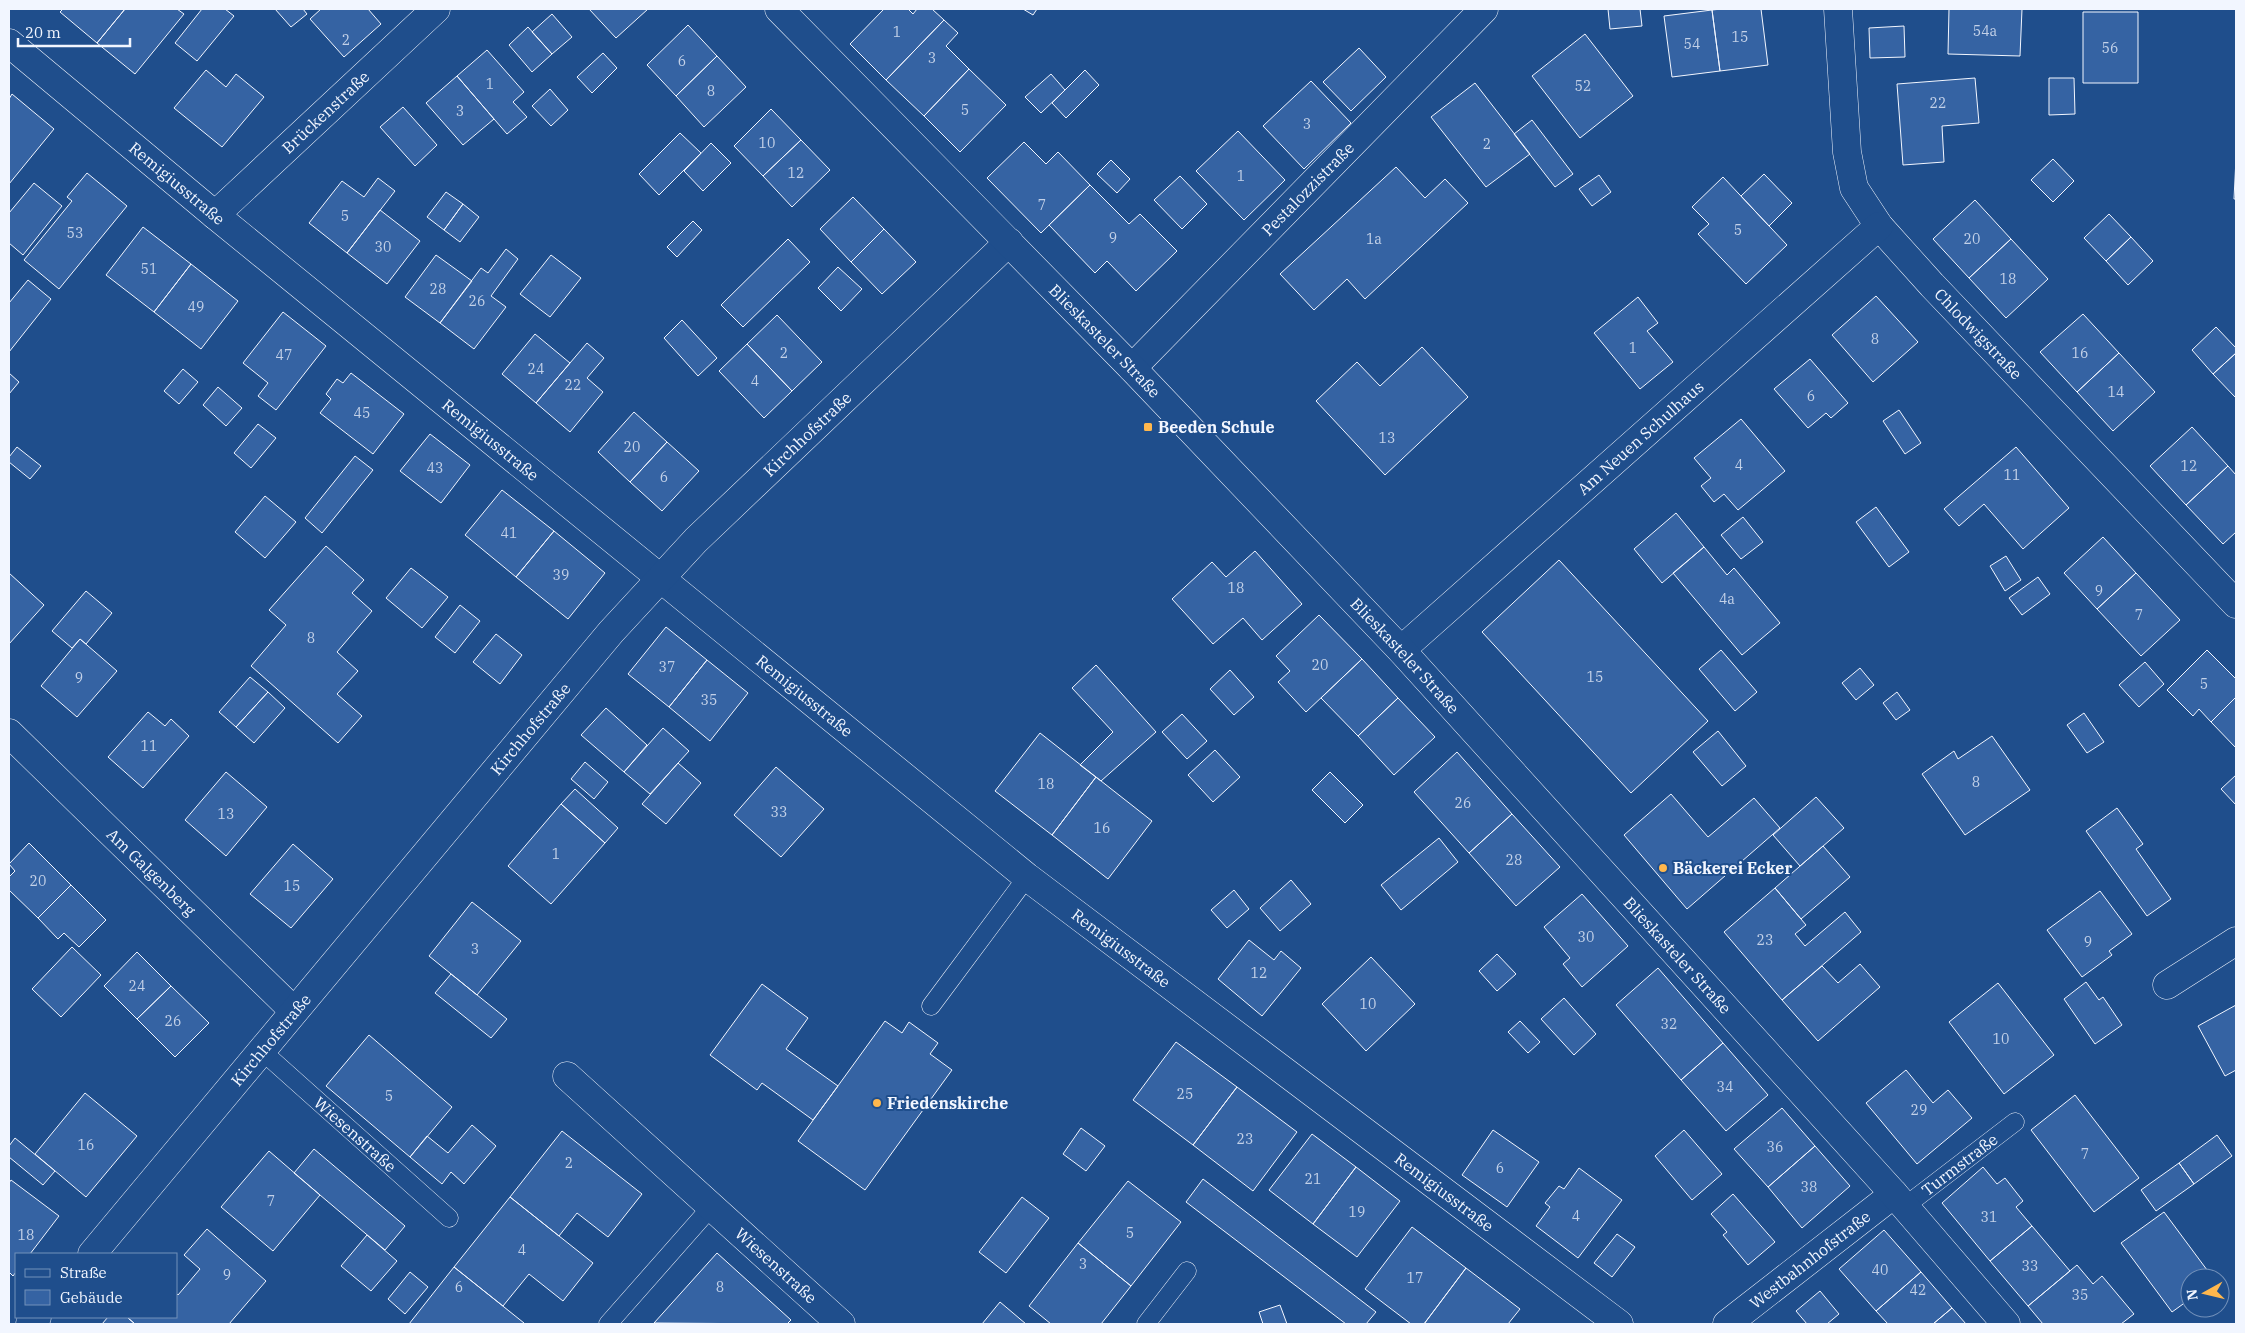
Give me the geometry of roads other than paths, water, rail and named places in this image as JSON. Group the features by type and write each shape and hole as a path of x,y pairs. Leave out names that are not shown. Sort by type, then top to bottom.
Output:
{"street":[{"name":"Brückenstraße","path":"215,215 436,9"},
{"name":"Blieskasteler Straße","path":"779,9 1132,368 1401,650 1899,1201 2006,1324"},
{"name":"Pestalozzistraße","path":"1132,368 1484,9"},
{"name":"Chlodwigstraße","path":"1838,9 1847,152 1854,188 1879,226 1932,285 2236,604"},
{"name":"Remigiusstraße","path":"9,43 215,215 1027,877 1619,1324"},
{"name":"Am Neuen Schulhaus","path":"1401,650 1879,226"},
{"name":"Kirchhofstraße","path":"93,1253 611,632 660,577 696,540 1009,242"},
{"name":"Am Galgenberg","path":"9,733 294,1010"},
{"path":"2167,986 2236,941"},
{"name":"Wiesenstraße","path":"567,1076 841,1324"},
{"name":"Westbahnhofstraße","path":"1727,1324 1899,1201"}],"lane":[{"path":"931,1006 1027,877"},
{"name":"Wiesenstraße","path":"262,1051 449,1218"},
{"name":"Turmstraße","path":"1899,1201 2015,1122"},
{"path":"608,1324 712,1206"},
{"path":"1146,1324 1187,1272"}],"place":[{"name":"Beeden Schule","path":"1148,427"},
{"name":"Bäckerei Ecker","path":"1663,868"},
{"name":"Friedenskirche","path":"877,1103"}]}
